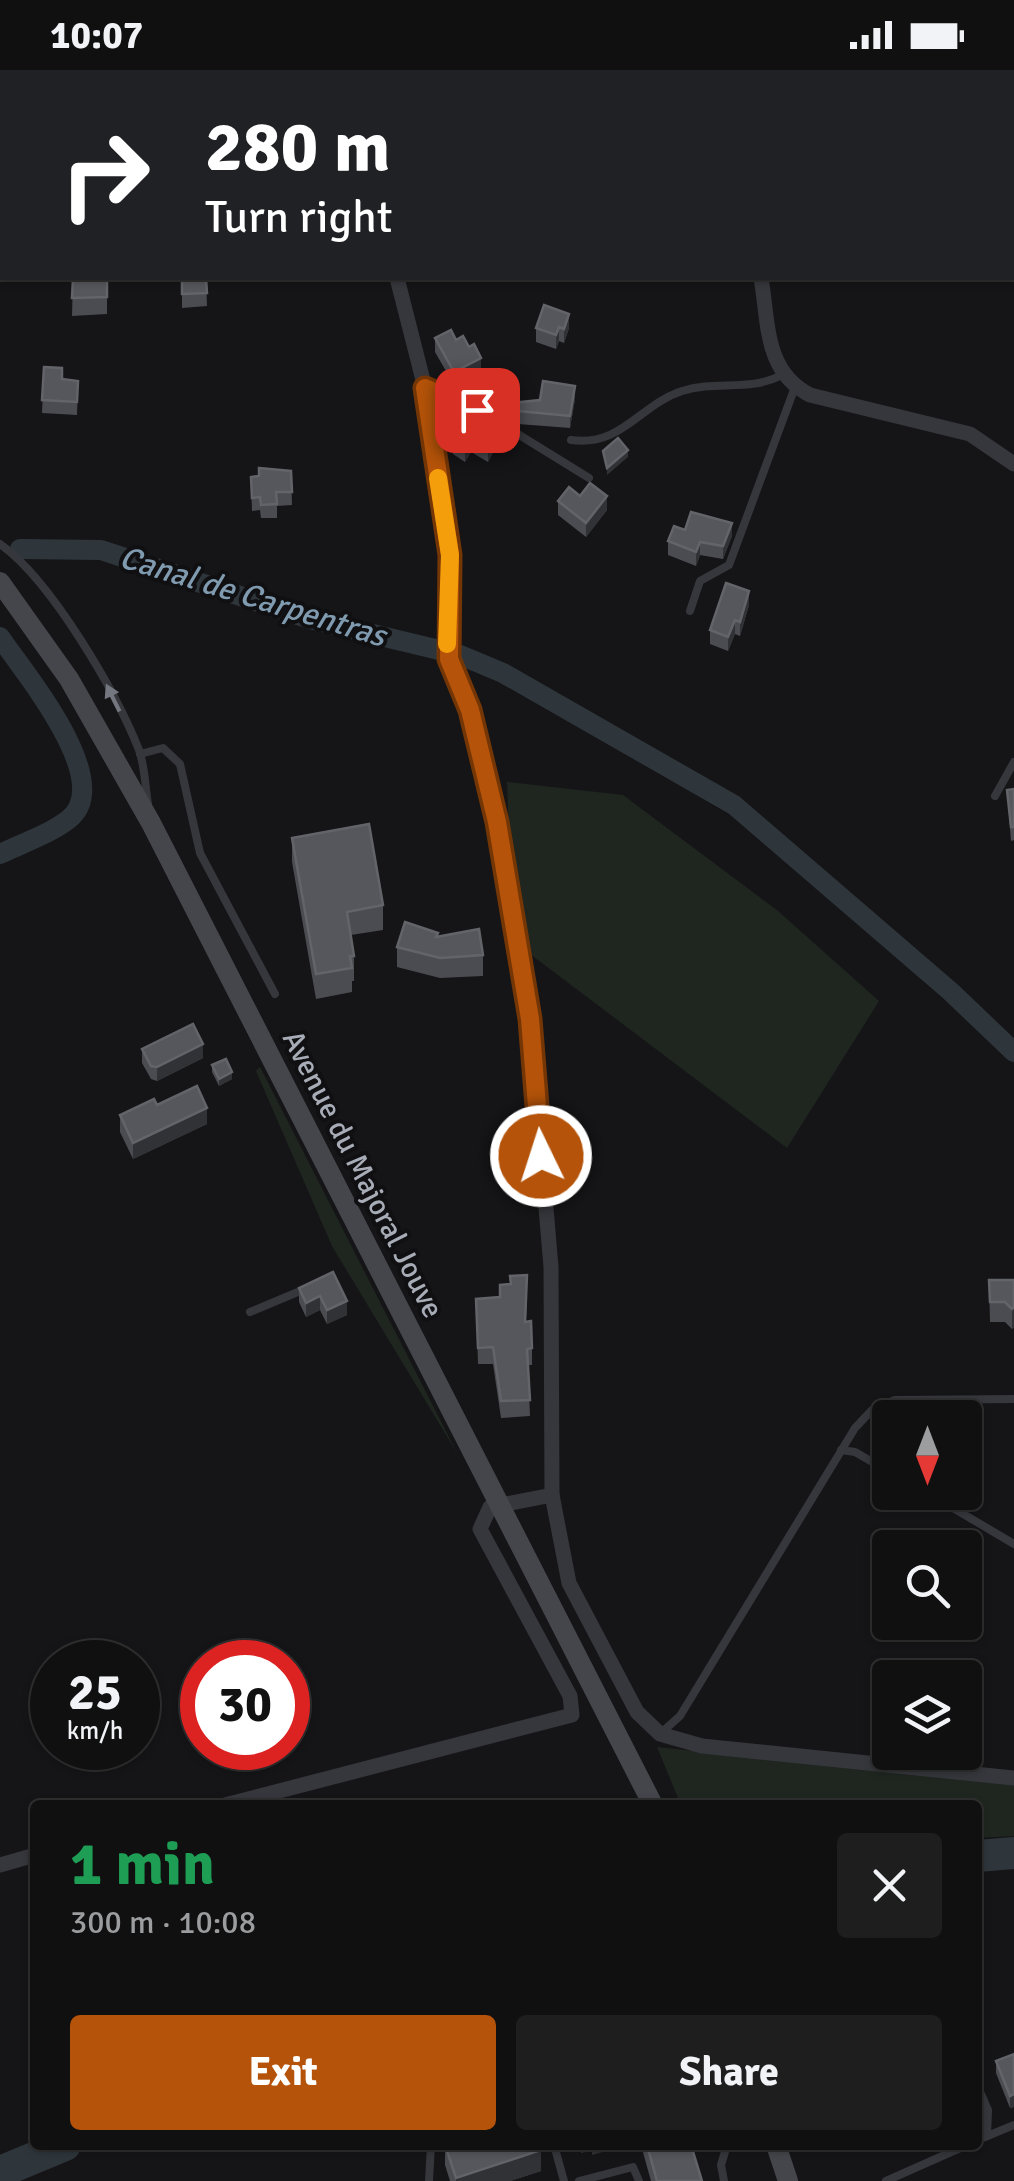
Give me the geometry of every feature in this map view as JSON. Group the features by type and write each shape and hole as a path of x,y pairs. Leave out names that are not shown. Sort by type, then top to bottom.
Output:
{"main road":[{"name":"Avenue du Majoral Jouve","path":"0,582 80,696 151,823 650,1800"},
{"path":"778,2150 788,2181"}],"street":[{"path":"398,280 425,388 450,555 449,659 470,710 492,792 530,1019 552,1268 552,1495 569,1583 628,1700 660,1734 702,1746 1014,1778"},
{"path":"761,280 772,355 782,375 795,387 810,395 970,434 1014,464"},
{"path":"245,1800 572,1715 570,1696 483,1540 482,1516 499,1503 552,1495"},
{"path":"0,1865 30,1856"}],"lane":[{"path":"571,440 600,441 633,426 657,402 685,390 762,386 782,375"},
{"path":"690,612 700,580 729,564 795,387"},
{"path":"425,388 534,440 589,478"},
{"path":"0,544 27,570 99,668 140,754 151,823"},
{"path":"140,754 163,748 180,764 200,853 276,994"},
{"path":"996,796 1014,762"},
{"path":"250,1312 319,1283"},
{"path":"660,1734 680,1716 841,1450 872,1410 895,1400 1014,1398"},
{"path":"841,1450 855,1452 872,1462"},
{"path":"956,1510 1014,1544"},
{"path":"982,2096 988,2110 987,2136"},
{"path":"982,2138 1014,2125"},
{"path":"429,2181 431,2150"},
{"path":"555,2150 564,2181"},
{"path":"724,2181 726,2150"},
{"path":"886,2181 956,2150"},
{"path":"580,2181 633,2166 639,2181"}],"shaded area":[{"path":"507,782 623,795 778,911 879,1001 787,1148 530,954 509,832"},
{"path":"260,1067 457,1453 332,1246 256,1071"},
{"path":"657,1747 1014,1785 1014,1836 982,1838 982,1800 679,1800"}],"building":[{"path":"73,280 107,280 107,297 72,298"},
{"path":"182,280 206,280 207,293 182,294"},
{"path":"544,305 569,314 564,329 559,327 556,335 536,328"},
{"path":"451,330 456,340 463,336 469,347 474,344 481,358 454,372 435,338"},
{"path":"44,367 62,368 62,379 78,381 77,402 42,400"},
{"path":"543,381 575,386 570,416 518,411 502,404 540,400"},
{"path":"474,407 503,421 488,449 471,439 465,449 453,441"},
{"path":"618,438 628,450 607,468 603,451"},
{"path":"259,468 291,471 292,492 276,492 277,504 261,505 260,497 252,498 251,477 259,476"},
{"path":"590,483 607,496 586,523 558,501 569,487 580,496"},
{"path":"691,512 732,523 723,546 700,542 696,552 668,541 674,526 685,530"},
{"path":"726,583 749,591 740,622 735,620 728,637 710,630"},
{"path":"1014,789 1014,827 1011,827 1007,790"},
{"path":"369,824 383,905 347,912 354,956 350,956 352,968 316,974 292,838"},
{"path":"405,922 438,933 436,937 479,929 483,955 440,958 397,947"},
{"path":"193,1024 203,1044 157,1067 151,1066 142,1049"},
{"path":"226,1059 232,1072 219,1079 212,1065"},
{"path":"197,1086 207,1108 133,1143 120,1115 154,1099 157,1105"},
{"path":"333,1272 347,1301 327,1310 320,1296 306,1303 299,1288"},
{"path":"527,1275 525,1322 531,1321 532,1348 527,1349 530,1400 501,1401 493,1347 478,1348 476,1299 500,1297 500,1285 511,1284 510,1276"},
{"path":"989,1280 1014,1280 1012,1309 1005,1302 990,1302"},
{"path":"1014,2054 1014,2094 1010,2096 996,2061"},
{"path":"447,2150 541,2150 456,2178"},
{"path":"648,2150 693,2150 702,2181 657,2181"}],"waterway":[{"name":"Canal de Carpentras","path":"20,549 101,550 310,619 460,655 503,673 734,805 950,991 1014,1052"},
{"name":"Canal de Carpentras","path":"0,637 61,727 81,780 81,802 69,819 0,854"},
{"path":"982,1856 1014,1853"},
{"path":"0,2172 53,2150"}],"slow traffic":[{"path":"438,478 450,555 452,597 446,619 447,644"}],"route":[{"path":"477,410 425,388 450,555 452,597 446,619 450,666 470,710 492,792 530,1019 541,1156"}]}
